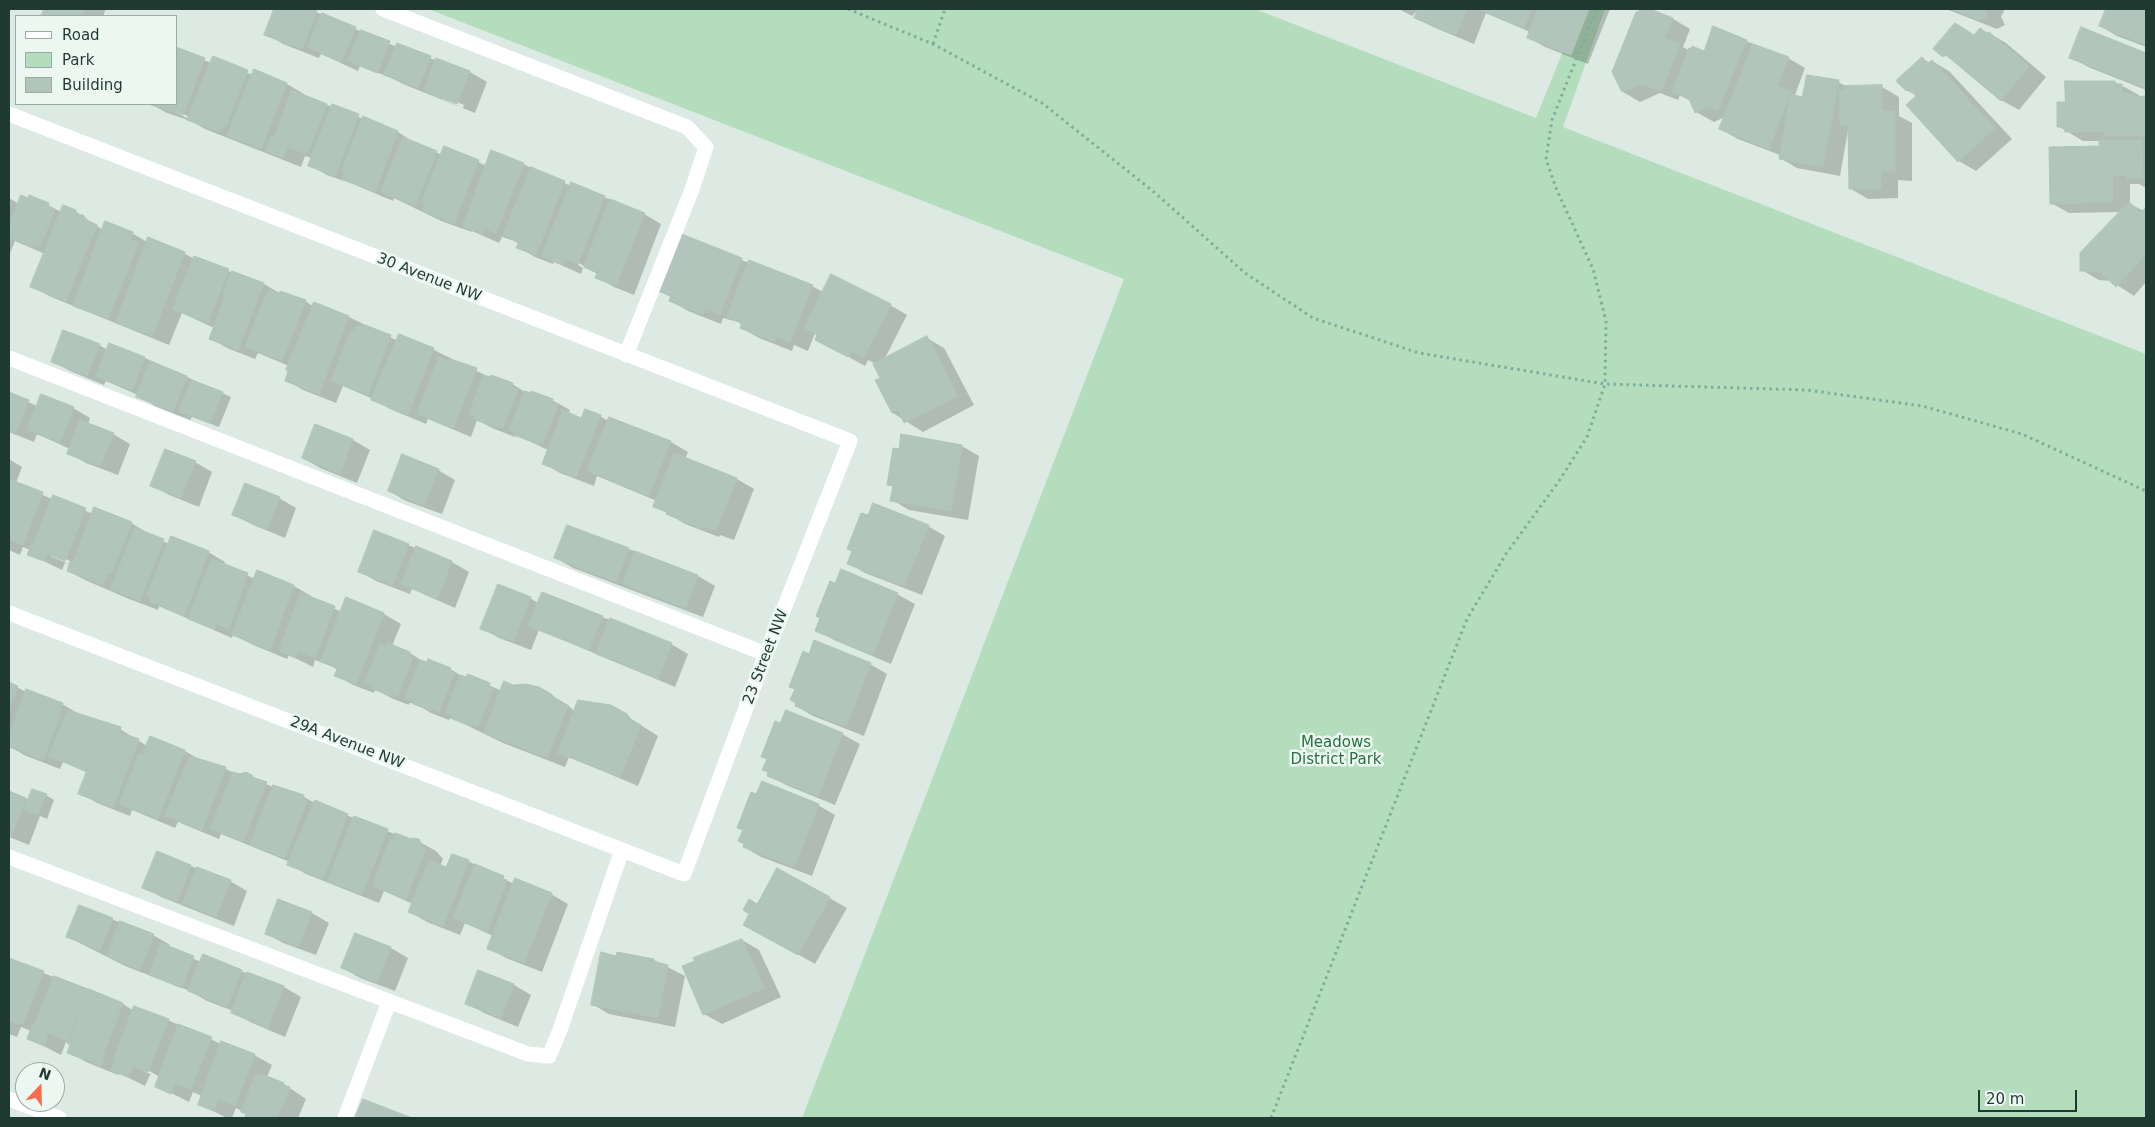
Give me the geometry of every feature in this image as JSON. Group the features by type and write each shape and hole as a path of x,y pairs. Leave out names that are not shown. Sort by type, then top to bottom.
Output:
{"street":[{"path":"383,9 687,127 706,148 691,192 626,355"},
{"name":"30 Avenue NW","path":"9,114 850,441"},
{"path":"9,358 766,654"},
{"name":"23 Street NW","path":"684,874 766,654 850,441"},
{"name":"29A Avenue NW","path":"9,613 684,874"},
{"path":"9,857 528,1054 549,1056 560,1030 622,850"},
{"path":"345,1118 389,1002"},
{"path":"9,1099 59,1118"}],"path":[{"path":"848,9 933,44 1042,104 1154,192 1245,273 1313,318 1419,352 1605,384 1807,390 1922,406 2022,434 2146,490"},
{"path":"933,44 945,9"},
{"path":"1271,1118 1467,619 1506,554 1559,481 1587,437 1605,384 1606,321 1593,269 1556,188 1546,159 1552,120 1596,9"}],"green space":[{"name":"Meadows District Park","path":"428,9 1255,9 1536,118 1580,9 1605,9 1563,127 2146,354 2146,1118 802,1118 1124,279"}],"building":[{"path":"44,9 85,9 82,15 41,15"},
{"path":"274,9 313,9 317,11 302,49 264,35"},
{"path":"1418,9 1467,9 1456,35 1414,18"},
{"path":"1477,9 1531,9 1524,28"},
{"path":"1538,9 1589,9 1571,55 1527,38"},
{"path":"1640,9 1650,9 1673,18 1665,38 1680,44 1661,91 1642,84 1622,92 1612,72 1636,12"},
{"path":"1951,9 1985,9 1988,16 1979,20"},
{"path":"2106,9 2146,9 2146,45 2099,26"},
{"path":"322,13 356,27 341,62 308,47"},
{"path":"1955,23 1974,35 1980,28 1987,33 1989,32 2029,66 2001,101 1946,55 1943,57 1933,49"},
{"path":"1713,26 1747,40 1718,110 1709,107 1695,113 1689,99 1672,92 1689,48 1691,49 1692,46 1704,51"},
{"path":"2081,27 2146,53 2146,88 2069,58"},
{"path":"361,30 390,41 377,73 348,61"},
{"path":"397,43 431,56 418,88 384,75"},
{"path":"1753,44 1789,57 1777,86 1791,91 1769,149 1719,129"},
{"path":"178,48 205,58 183,115 151,105 178,105"},
{"path":"213,56 248,70 226,126 223,125 220,132 187,120"},
{"path":"1922,57 1928,63 1932,60 1995,128 1958,162 1906,105 1916,96 1908,88 1906,91 1896,81"},
{"path":"436,58 470,71 457,104 424,91"},
{"path":"254,69 287,83 261,149 227,136"},
{"path":"1807,75 1839,80 1823,167 1779,159 1790,94 1802,97"},
{"path":"2065,81 2115,81 2115,84 2122,84 2122,93 2134,94 2134,97 2146,96 2146,136 2105,136 2105,132 2065,132 2064,127 2057,127 2057,102 2065,102"},
{"path":"1882,85 1882,111 1895,111 1895,171 1881,171 1881,189 1849,189 1848,125 1840,125 1839,90 1845,90 1845,86"},
{"path":"292,90 327,104 307,154 288,147 283,158 265,151 271,136 274,137"},
{"path":"332,104 359,114 335,176 308,166"},
{"path":"363,116 398,131 375,192 342,179 344,172 342,171"},
{"path":"403,137 437,151 415,206 381,192"},
{"path":"2099,140 2142,140 2143,178 2127,179 2127,175 2113,175 2113,202 2050,204 2049,147 2099,146"},
{"path":"444,146 479,160 454,224 422,211 425,203 422,202"},
{"path":"491,150 524,163 496,233 484,228 482,234 463,227"},
{"path":"531,167 565,181 536,255 516,248 519,242 503,236"},
{"path":"571,182 605,196 578,264 566,259 563,265 542,256"},
{"path":"21,195 28,198 29,195 49,203 48,206 55,209 40,247 34,245 33,247 9,238 9,225"},
{"path":"610,199 645,213 616,286 595,278 597,273 584,267"},
{"path":"2129,202 2141,212 2146,207 2146,254 2116,287 2100,272 2080,271 2080,253"},
{"path":"63,205 76,210 74,215 83,215 88,221 97,225 66,301 30,287"},
{"path":"105,221 133,232 130,240 139,243 108,319 73,306"},
{"path":"679,233 742,258 720,315 706,309 703,315 669,301 671,296 656,290"},
{"path":"148,237 185,252 152,336 116,323"},
{"path":"194,256 229,269 208,323 173,309"},
{"path":"749,260 813,285 790,342 776,337 774,342 740,328 742,323 727,317"},
{"path":"232,271 264,283 238,350 209,339 226,294 223,293"},
{"path":"831,274 891,304 864,357 851,351 848,357 815,340 817,335 804,328"},
{"path":"270,291 279,294 280,291 306,300 282,361 245,347 266,294 268,295"},
{"path":"314,302 349,316 319,394 285,381 288,371 286,370"},
{"path":"357,325 364,327 365,325 391,335 368,395 331,380 351,331 354,332"},
{"path":"63,330 100,344 87,376 51,362"},
{"path":"399,334 434,348 408,415 371,400"},
{"path":"927,336 958,396 904,423 898,410 892,413 875,380 880,378 873,364"},
{"path":"109,343 145,357 132,390 96,377"},
{"path":"439,357 450,362 451,359 477,368 453,428 417,414"},
{"path":"150,361 187,376 173,411 136,397"},
{"path":"484,375 490,377 491,375 513,383 511,387 518,389 503,427 499,426 498,428 473,419 475,416 469,414"},
{"path":"192,380 223,392 210,423 179,411"},
{"path":"525,391 531,393 531,391 553,399 552,402 558,405 543,443 539,442 538,444 514,435 515,432 509,430"},
{"path":"9,392 29,400 16,433 9,430"},
{"path":"41,394 74,407 60,443 27,430"},
{"path":"585,409 601,415 576,477 542,464 563,410 581,418"},
{"path":"609,417 671,441 649,496 587,471"},
{"path":"80,420 114,433 100,466 67,454"},
{"path":"315,424 353,439 340,474 302,458"},
{"path":"901,434 962,445 951,511 890,501 893,486 887,485 893,448 899,449"},
{"path":"165,449 196,461 181,498 150,486"},
{"path":"674,453 737,478 716,531 703,526 702,529 653,507"},
{"path":"402,454 439,469 424,506 388,491"},
{"path":"9,479 43,492 23,545 9,539"},
{"path":"245,483 280,497 267,529 232,515"},
{"path":"53,495 86,508 65,561 47,554 44,561 27,555 31,545 33,545"},
{"path":"873,503 929,525 904,586 847,564 852,551 847,549 861,513 868,515"},
{"path":"94,507 132,522 111,574 108,572 103,585 67,571 70,561 73,562"},
{"path":"567,525 629,548 616,582 554,558"},
{"path":"135,528 164,539 140,601 111,589"},
{"path":"374,530 409,544 393,585 358,572"},
{"path":"171,536 209,551 184,616 150,602 151,597 147,596"},
{"path":"416,546 452,561 437,599 401,584"},
{"path":"635,551 698,575 686,608 623,584"},
{"path":"212,559 248,573 229,629 216,624 214,629 188,619"},
{"path":"841,569 898,593 873,655 815,631 820,618 816,616 830,581 835,583"},
{"path":"257,570 294,585 270,650 232,635"},
{"path":"498,584 531,597 513,641 480,629"},
{"path":"542,592 603,616 589,650 528,626"},
{"path":"301,593 335,606 315,658 298,651 295,658 280,651"},
{"path":"346,597 384,613 356,684 334,676 338,668 321,661"},
{"path":"610,618 672,643 658,679 596,654"},
{"path":"814,640 871,663 846,727 795,706 796,703 790,700 795,689 789,687 803,651 809,654"},
{"path":"388,643 410,652 409,655 413,657 398,696 392,694 391,696 372,689 373,686 364,683 380,644 386,647"},
{"path":"428,659 451,668 450,671 454,673 439,712 413,704 414,701 405,698 420,660 427,662"},
{"path":"468,674 490,683 489,686 494,688 478,727 452,719 453,717 445,713 460,675 466,677"},
{"path":"504,681 513,685 526,684 539,687 551,694 560,703 568,706 547,758 484,733"},
{"path":"9,682 18,686 9,710"},
{"path":"26,689 63,703 59,713 61,714 43,760 9,747 9,737"},
{"path":"578,700 611,705 627,714 633,722 641,725 620,777 558,753"},
{"path":"68,710 105,722 86,771 49,756"},
{"path":"786,710 843,733 818,796 767,776 768,772 762,770 767,759 761,757 775,721 780,723"},
{"path":"106,722 121,727 119,732 139,739 113,807 78,794"},
{"path":"150,736 185,750 158,819 119,804 139,754 142,755"},
{"path":"190,756 226,767 202,830 165,816"},
{"path":"233,772 240,774 246,772 252,775 254,780 255,778 267,782 243,842 210,829"},
{"path":"762,781 819,804 794,867 743,847 744,844 738,841 743,830 737,828 751,792 756,794"},
{"path":"273,785 304,795 303,799 307,801 285,858 250,845"},
{"path":"32,789 47,794 38,815 24,810"},
{"path":"9,791 26,798 11,836 9,835"},
{"path":"315,800 348,814 323,879 287,865"},
{"path":"354,816 388,829 362,894 328,881"},
{"path":"395,833 409,838 407,841 411,838 419,839 423,847 426,848 406,899 372,886 390,839 393,840"},
{"path":"157,851 191,865 177,902 142,888"},
{"path":"452,854 469,860 443,926 408,912 429,860 446,867"},
{"path":"475,864 504,876 503,879 507,880 487,932 453,918"},
{"path":"197,867 231,880 216,917 183,903"},
{"path":"777,868 830,897 798,955 743,925 749,914 743,910 749,899 757,904"},
{"path":"515,878 552,893 524,963 487,949"},
{"path":"278,899 312,912 298,947 265,934"},
{"path":"79,905 113,918 100,950 66,937"},
{"path":"120,921 154,934 140,970 107,956"},
{"path":"355,933 391,947 377,982 341,968"},
{"path":"742,939 764,988 703,1015 682,966 695,961 693,958"},
{"path":"161,943 194,956 182,988 149,975"},
{"path":"601,952 616,956 617,952 654,959 653,961 668,965 658,1018 591,1005"},
{"path":"203,954 242,970 227,1007 188,991"},
{"path":"9,958 44,971 23,1024 9,1021"},
{"path":"478,970 514,984 501,1018 465,1004"},
{"path":"247,972 284,986 268,1028 231,1013"},
{"path":"54,976 88,989 67,1041 48,1033 44,1046 27,1039"},
{"path":"89,989 123,1003 101,1066 67,1053 70,1045 68,1044"},
{"path":"134,1006 169,1019 148,1072 133,1066 128,1077 111,1071 116,1059 114,1058"},
{"path":"178,1024 212,1037 191,1089 175,1083 171,1094 155,1087"},
{"path":"221,1041 255,1054 235,1105 218,1099 214,1111 198,1105"},
{"path":"256,1074 261,1076 262,1074 290,1087 277,1118 245,1118 246,1114 241,1112"},
{"path":"363,1099 412,1118 355,1118"}]}
